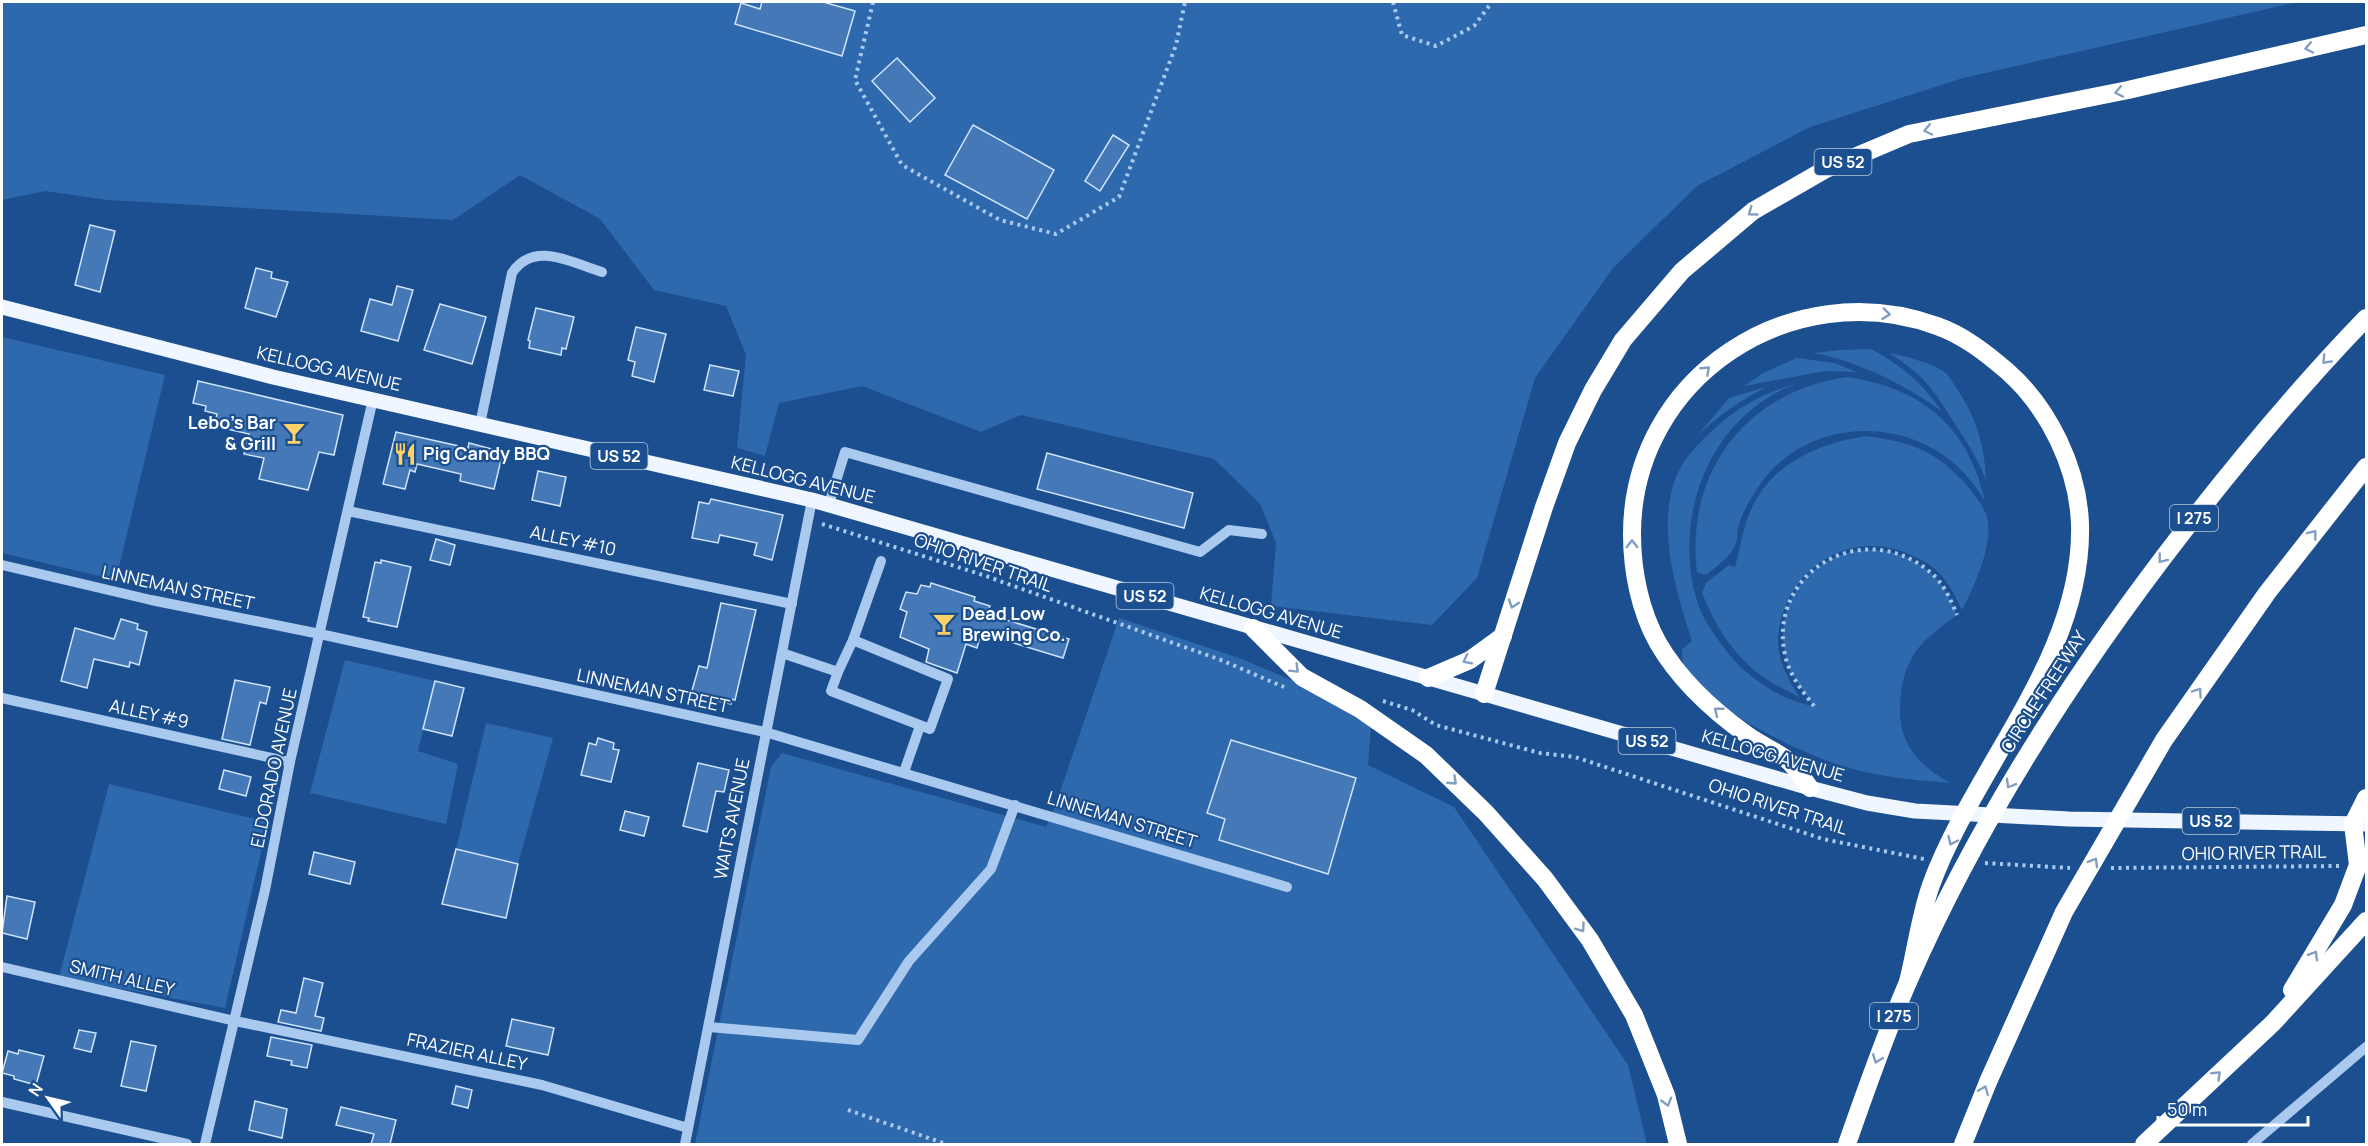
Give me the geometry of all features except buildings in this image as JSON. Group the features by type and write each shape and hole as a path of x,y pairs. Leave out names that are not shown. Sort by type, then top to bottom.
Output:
{"highway":[{"name":"US 52","path":"1484,694 1567,443 1593,390 1623,340 1682,271 1753,211 1826,169 1909,134 2128,90 2367,35"},
{"path":"1810,788 1788,761 1744,733 1696,694 1681,677 1657,641 1642,605 1632,556 1633,505 1637,486 1648,452 1663,421 1691,384 1712,364 1755,336 1780,324 1806,317 1856,312 1914,318 1940,326 1961,337 1988,355 2031,395 2046,416 2058,439 2076,491 2080,521 2080,549 2075,586 2060,633 2009,734 1960,823 1930,887 1908,982"},
{"name":"CIRCLE FREEWAY","path":"1847,1144 1874,1065 1908,982 1951,891 1980,836 2041,734 2101,643 2237,462 2322,364 2367,318"},
{"path":"1963,1144 1988,1082 2064,912 2164,740 2267,594 2367,467"},
{"path":"1253,628 1302,677 1360,709 1426,755 1486,813 1545,879 1590,940 1634,1015 1666,1095 1678,1144"},
{"path":"1428,678 1470,660 1503,636"},
{"path":"2273,1023 2343,905 2358,865 2360,824 2367,798"},
{"path":"2144,1144 2273,1023 2367,921"}],"main road":[{"name":"KELLOGG AVENUE","path":"2,307 273,377 829,504 1810,788 1867,802 1915,811 2069,819 2360,824"}],"street":[{"path":"480,424 512,273 518,263 530,256 547,255 602,272"},
{"name":"ELDORADO AVENUE","path":"205,1144 266,890 290,762 373,399"},
{"path":"829,504 845,452 1200,552 1229,530 1262,534"},
{"name":"WAITS AVENUE","path":"685,1144 812,500"},
{"name":"ALLEY #10","path":"348,511 792,604"},
{"path":"853,640 948,680 930,729 831,691 853,640 881,561"},
{"name":"LINNEMAN STREET","path":"2,564 151,600 320,634 765,732 1287,887"},
{"path":"782,653 838,672"},
{"name":"ALLEY #9","path":"2,698 290,762"},
{"path":"904,772 920,726"},
{"path":"709,1027 858,1040 909,961 991,869 1015,805"},
{"name":"SMITH ALLEY","path":"2,967 236,1021"},
{"name":"FRAZIER ALLEY","path":"236,1021 542,1085 688,1128"},
{"path":"2252,1144 2367,1047"},
{"path":"2,1102 187,1144"}],"path":[{"path":"873,2 855,80 902,165 1000,219 1056,234 1119,197 1176,45 1185,2"},
{"path":"1393,2 1402,35 1436,46 1474,26 1492,2"},
{"name":"OHIO RIVER TRAIL","path":"837,529 983,575 1210,656 1295,692"},
{"path":"1814,706 1798,686 1786,660 1783,632 1789,603 1804,579 1826,560 1862,549 1881,549 1909,557 1932,574 1949,597 1958,615"},
{"name":"OHIO RIVER TRAIL","path":"1377,698 1413,710 1436,725 1540,753 1575,757 1823,839 1932,859"},
{"path":"1978,862 2081,868"},
{"name":"OHIO RIVER TRAIL","path":"2103,868 2344,866"},
{"path":"849,1110 946,1144"}],"shaded area":[{"path":"2,2 2298,2 1963,78 1810,127 1697,186 1613,268 1535,378 1477,578 1432,625 1271,606 1276,543 1260,504 1214,459 1021,415 981,432 862,386 779,403 765,456 737,448 746,355 726,306 654,290 600,219 520,175 453,220 108,200 45,191 2,200"},
{"path":"2,337 165,375 116,580 2,553"},
{"path":"1871,349 1910,376 1942,411 1881,375 1848,362 1814,353"},
{"path":"1889,353 1926,363 1949,376 1964,399 1974,421 1984,456 1986,480 1969,446 1935,394 1921,377"},
{"path":"1797,358 1835,363 1857,372 1825,371 1744,386 1763,373"},
{"path":"1847,377 1874,382 1898,390 1919,401 1938,415 1954,432 1967,452 1985,501 1955,464 1919,442 1895,434 1870,431 1821,438 1798,449 1778,464 1761,483 1748,504 1738,528 1736,544 1730,554 1706,575 1697,572 1696,535 1701,501 1713,470 1730,442 1752,418 1780,399 1811,385"},
{"path":"1798,383 1772,395 1745,415 1726,436 1711,460 1699,487 1692,515 1689,543 1691,572 1699,607 1724,648 1752,677 1775,692 1813,706 1788,666 1783,628 1790,601 1805,579 1825,562 1849,552 1876,550 1904,556 1930,572 1943,586 1957,615 1925,641 1910,660 1902,689 1901,724 1909,747 1917,757 1950,783 1872,773 1846,767 1807,753 1735,715 1698,686 1686,672 1682,661 1682,649 1692,641 1674,575 1668,528 1669,505 1674,483 1686,459 1720,423 1751,402 1774,391"},
{"path":"1769,386 1730,408 1696,437 1729,398"},
{"path":"1866,436 1896,441 1920,449 1942,462 1964,482 1980,503 1987,517 1988,540 1982,565 1962,610 1941,575 1927,563 1895,549 1864,546 1835,554 1822,562 1809,572 1793,591 1779,628 1780,659 1800,698 1759,674 1738,654 1721,632 1702,593 1706,583 1729,565 1735,567 1746,523 1756,499 1767,484 1795,460 1812,451"},
{"path":"1119,618 1239,658 1296,682 1371,726 1368,765 1454,807 1628,1065 1647,1144 695,1144 771,767 782,753 1046,827 1056,804"},
{"path":"345,660 435,681 418,751 458,764 446,824 310,793"},
{"path":"486,723 553,738 518,864 456,849"},
{"path":"109,784 268,822 225,1008 59,977"}],"place":[{"name":"Lebo's Bar & Grill","path":"294,433"},
{"name":"Pig Candy BBQ","path":"405,454"},
{"name":"Dead Low Brewing Co.","path":"944,624"}]}
